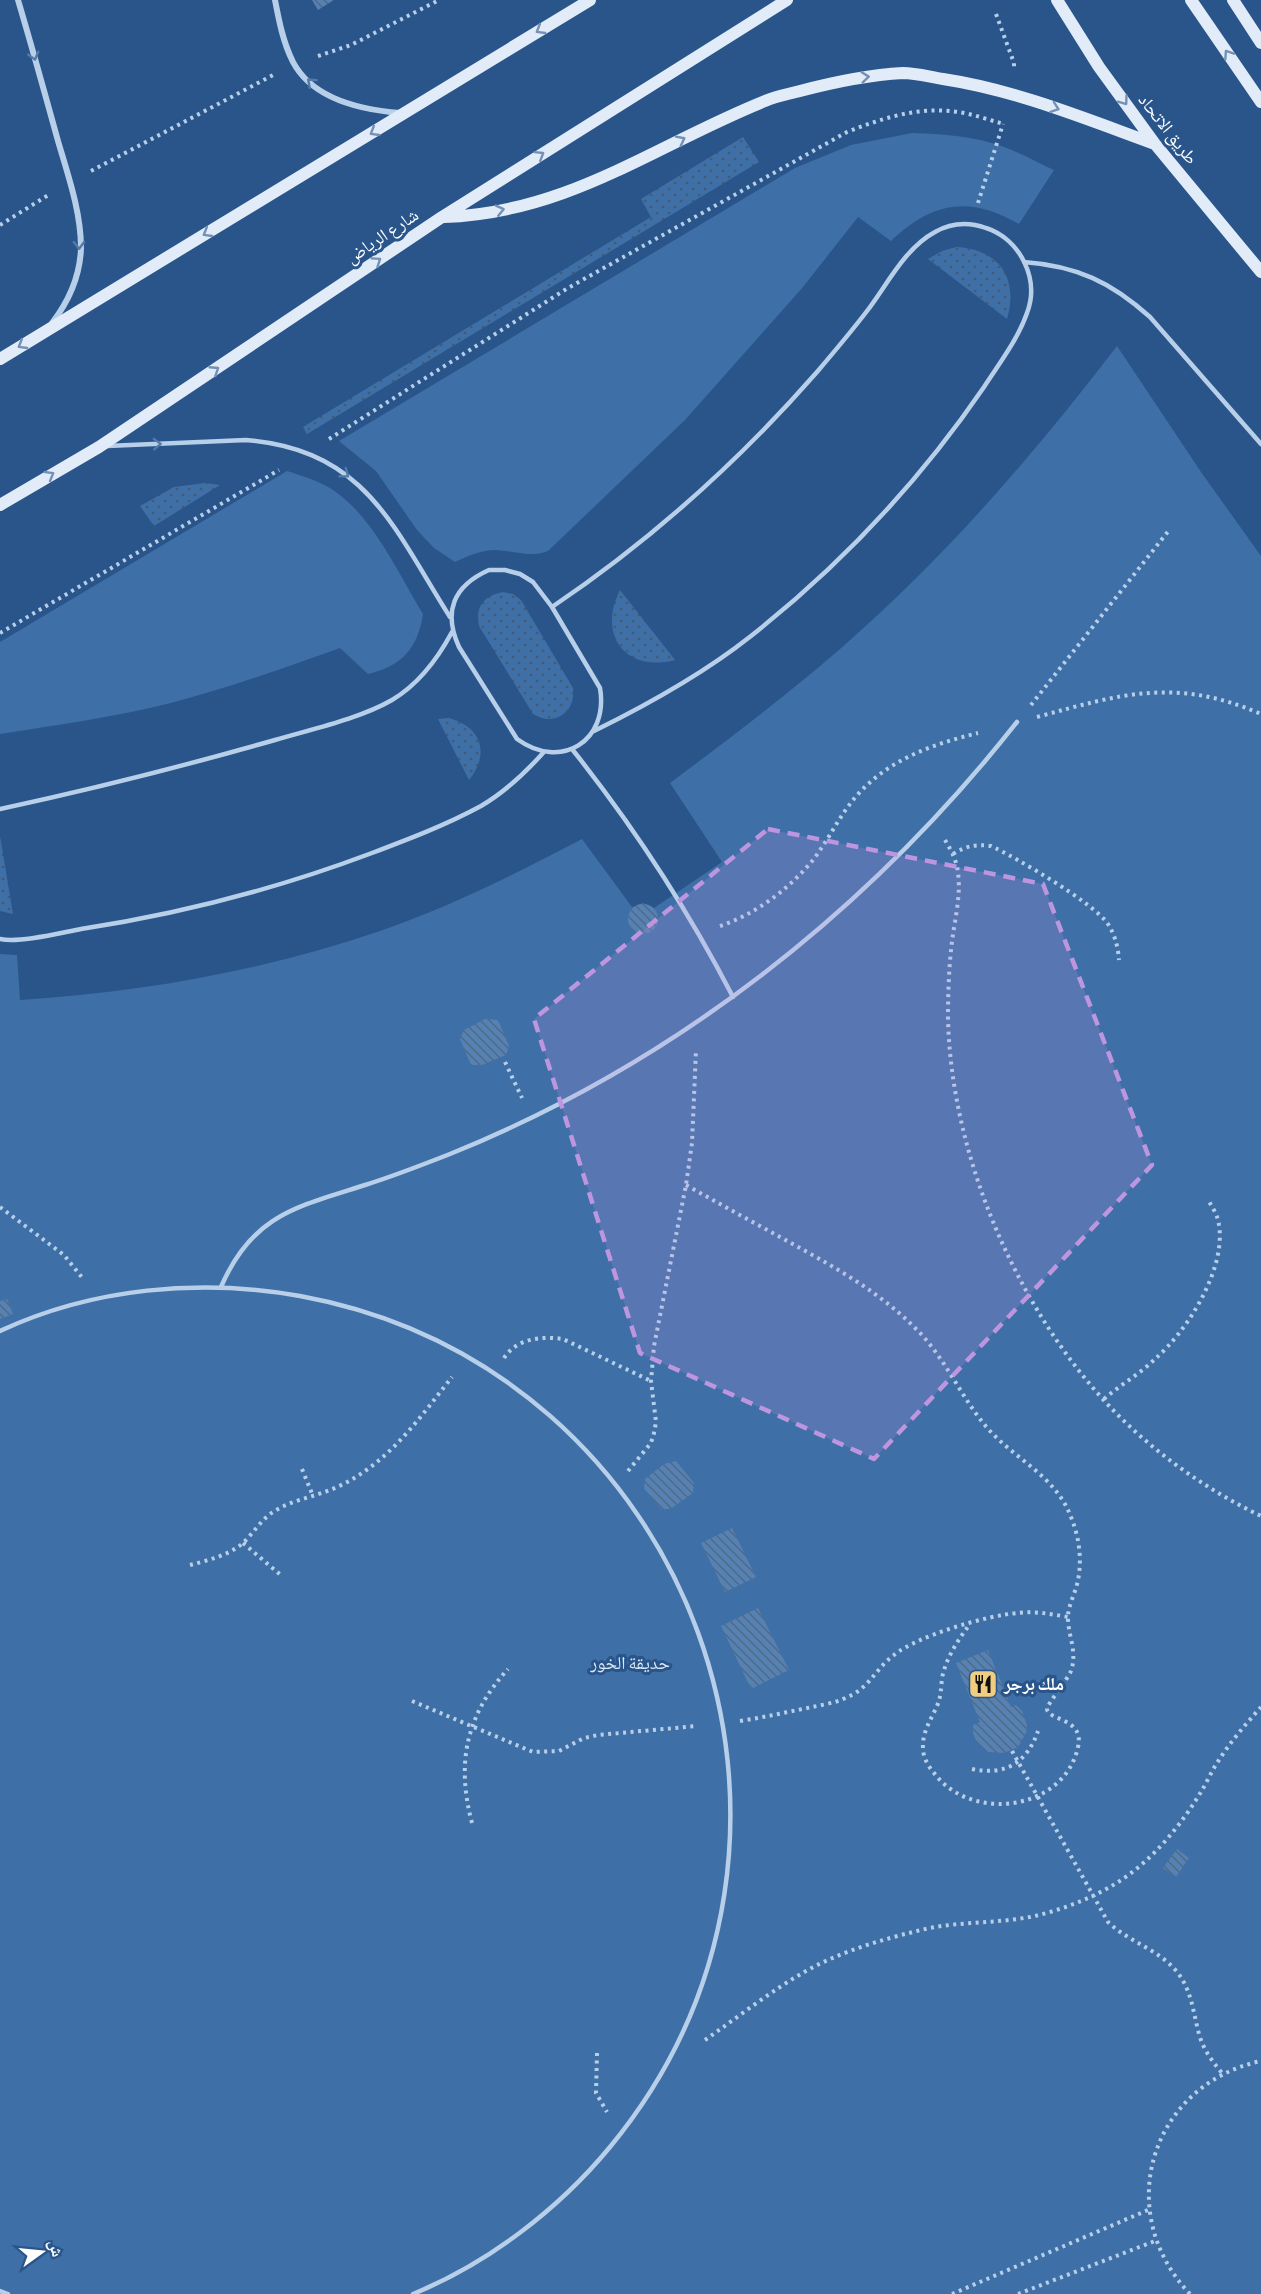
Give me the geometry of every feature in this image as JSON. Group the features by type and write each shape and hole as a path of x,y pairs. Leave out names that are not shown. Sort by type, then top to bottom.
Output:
{"main road":[{"path":"0,358 590,0"},
{"name":"شارع الرياض","path":"0,505 99,447 442,217 787,0"},
{"name":"طريق الاتحاد","path":"1057,0 1099,67 1155,144 1261,272"},
{"path":"1191,0 1261,102"},
{"path":"1233,0 1261,43"},
{"path":"442,217 476,216 530,204 582,187 767,100 843,80 905,73 962,82 1010,93 1155,144"}],"street":[{"path":"18,0 70,182 81,248 76,278 65,306 47,330"},
{"path":"275,0 283,38 294,64 309,82 329,97 374,111 404,113"}],"lane":[{"path":"552,607 595,578 654,531 711,481 766,427 818,371 867,312 912,251 924,239 946,227 971,224 988,228 1003,236 1015,247 1030,278 1031,294 1028,311 1021,327 957,427 880,518 839,561 748,638 699,673 649,704 594,731"},
{"path":"1024,262 1071,268 1092,276 1132,301 1150,317 1261,444"},
{"path":"99,447 246,440 269,442 308,453 333,465 351,478 383,510 450,617"},
{"path":"489,570 505,570 520,574 534,582 552,607 600,688 602,702 600,717 594,731 584,742 572,749 557,753 543,753 517,740 508,728 459,647 452,632 450,617 454,601 462,587 474,577 489,570"},
{"path":"0,809 182,766 372,710 411,687 434,662 452,632"},
{"path":"221,1287 230,1267 256,1233 292,1210 423,1164 531,1118 643,1057 733,997 843,910 931,824 1017,722"},
{"path":"572,749 608,795 659,868 699,933 733,997"},
{"path":"0,939 103,926 183,909 262,889 340,865 416,837 482,805 525,773 543,753"},
{"path":"0,1331 52,1311 94,1299 168,1289 221,1287 271,1291 320,1299 368,1312 415,1330 494,1374 538,1405 570,1434 616,1486 652,1537 675,1577 693,1618 709,1661 724,1724 731,1804 729,1859 721,1914 708,1967 689,2019 665,2068 627,2127 572,2188 516,2235 469,2267 413,2294"},
{"path":"0,2291 8,2294"}],"path":[{"path":"0,225 70,182 294,64 351,45 439,0"},
{"path":"996,14 1014,63 1010,93"},
{"path":"0,633 308,453 568,288 847,132 886,117 923,111 958,112 1004,124 971,224"},
{"path":"1017,722 1170,529"},
{"path":"931,824 945,838 958,872 959,890 949,963 948,1019 953,1075 963,1130 987,1203 1023,1283 1049,1329 1114,1411 1152,1446 1194,1478 1237,1505 1261,1516"},
{"path":"953,854 965,847 977,844 991,846 1083,902 1102,916 1109,926 1118,948 1119,960"},
{"path":"616,1486 645,1451 656,1422 651,1381 654,1346 686,1185 695,1101 696,1023"},
{"path":"505,1062 531,1118"},
{"path":"686,1185 819,1257 855,1280 919,1332 940,1357 981,1422 1005,1445 1043,1475 1059,1494 1071,1516 1078,1540 1081,1565 1068,1617 1074,1651 1072,1668 1065,1683 1047,1706 1047,1712 1071,1724 1079,1739 1078,1748 1063,1776 1037,1796 1008,1805 976,1801 948,1786 937,1778 927,1765 923,1749 924,1734 938,1704 949,1658 958,1640 970,1624"},
{"path":"1104,1399 1154,1360 1174,1341 1191,1318 1214,1267 1219,1239 1217,1218 1208,1200"},
{"path":"0,1207 64,1254 80,1273 94,1299"},
{"path":"494,1374 506,1354 519,1344 548,1337 563,1339 651,1381"},
{"path":"190,1566 230,1552 243,1543 271,1513 298,1499 313,1496 356,1478 394,1449 467,1358"},
{"path":"302,1469 313,1496"},
{"path":"243,1543 283,1577"},
{"path":"412,1701 533,1752 546,1753 559,1751 584,1738 598,1735 724,1724 775,1716 843,1700 873,1679 883,1664 908,1646 924,1638 995,1616 1019,1612 1068,1617"},
{"path":"472,1823 464,1783 464,1763 472,1725 493,1686 508,1669"},
{"path":"665,2068 772,1992 808,1970 844,1954 882,1940 920,1930 960,1923 1030,1917 1093,1896 1116,1884 1165,1843 1185,1818 1218,1761 1241,1728 1261,1707"},
{"path":"972,1769 996,1772 1018,1762 1028,1753 1038,1731"},
{"path":"1012,1751 1108,1922 1132,1941 1158,1953 1178,1973 1191,1995 1204,2049 1222,2073"},
{"path":"597,2053 596,2084 599,2101 610,2115 627,2127"},
{"path":"1190,2294 1165,2263 1155,2241 1148,2210 1148,2182 1154,2155 1164,2130 1192,2095 1222,2073 1244,2064 1261,2061"},
{"path":"952,2294 1148,2210"},
{"path":"1018,2294 1155,2241"}],"highlighted area":[{"path":"768,829 1043,884 1152,1165 874,1459 640,1353 534,1019"}],"green space":[{"path":"912,133 947,135 993,143 1054,170 1019,224 984,209 967,206 952,207 921,218 891,241 858,217 803,287 685,420 548,551 529,554 490,550 455,562 434,548 417,530 376,471 339,441 795,168 851,145"},
{"path":"743,137 759,162 307,434 303,427 651,217 641,199"},
{"path":"956,247 984,253 1002,268 1010,291 1007,319 928,259 942,251"},
{"name":"حديقة الخور","path":"1117,346 1201,472 1261,556 1261,2294 0,2294 0,954 17,955 20,1000 112,991 202,978 292,958 406,922 483,889 582,839 632,907 643,903 654,908 722,862 670,783 796,686 903,591 999,490"},
{"path":"287,471 320,483 345,499 359,513 383,545 423,614 417,637 406,654 390,666 368,674 340,648 171,703 107,717 0,734 0,642"},
{"path":"205,483 220,485 154,526 140,506 174,487"},
{"path":"620,590 675,660 658,663 642,661 620,647 614,635 612,622 614,606"},
{"path":"503,592 513,594 521,600 573,688 571,704 567,711 556,718 541,718 533,714 479,626 478,613 482,603 491,596"},
{"path":"449,718 469,728 479,743 481,751 479,761 469,780 438,719"},
{"path":"0,836 13,914 0,911"}],"building":[{"path":"312,0 334,0 318,10"},
{"path":"643,904 649,905 657,913 657,925 649,933 643,934 637,933 629,925 628,919 629,913 637,905"},
{"path":"485,1019 498,1020 509,1046 506,1055 482,1065 471,1065 460,1039 464,1030"},
{"path":"7,1299 13,1314 0,1319 0,1301"},
{"path":"676,1461 694,1483 693,1493 672,1508 662,1510 644,1489 645,1479 664,1464"},
{"path":"732,1528 756,1577 725,1592 701,1543"},
{"path":"758,1608 789,1670 751,1689 721,1626"},
{"name":"ملك برجر","path":"988,1650 1011,1707 1016,1705 1022,1711 1027,1725 1026,1733 1018,1747 1004,1753 988,1752 976,1741 973,1725 980,1722 956,1663"},
{"path":"1177,1849 1189,1858 1176,1877 1163,1868"}],"place":[{"name":"ملك برجر","path":"983,1684"}]}
